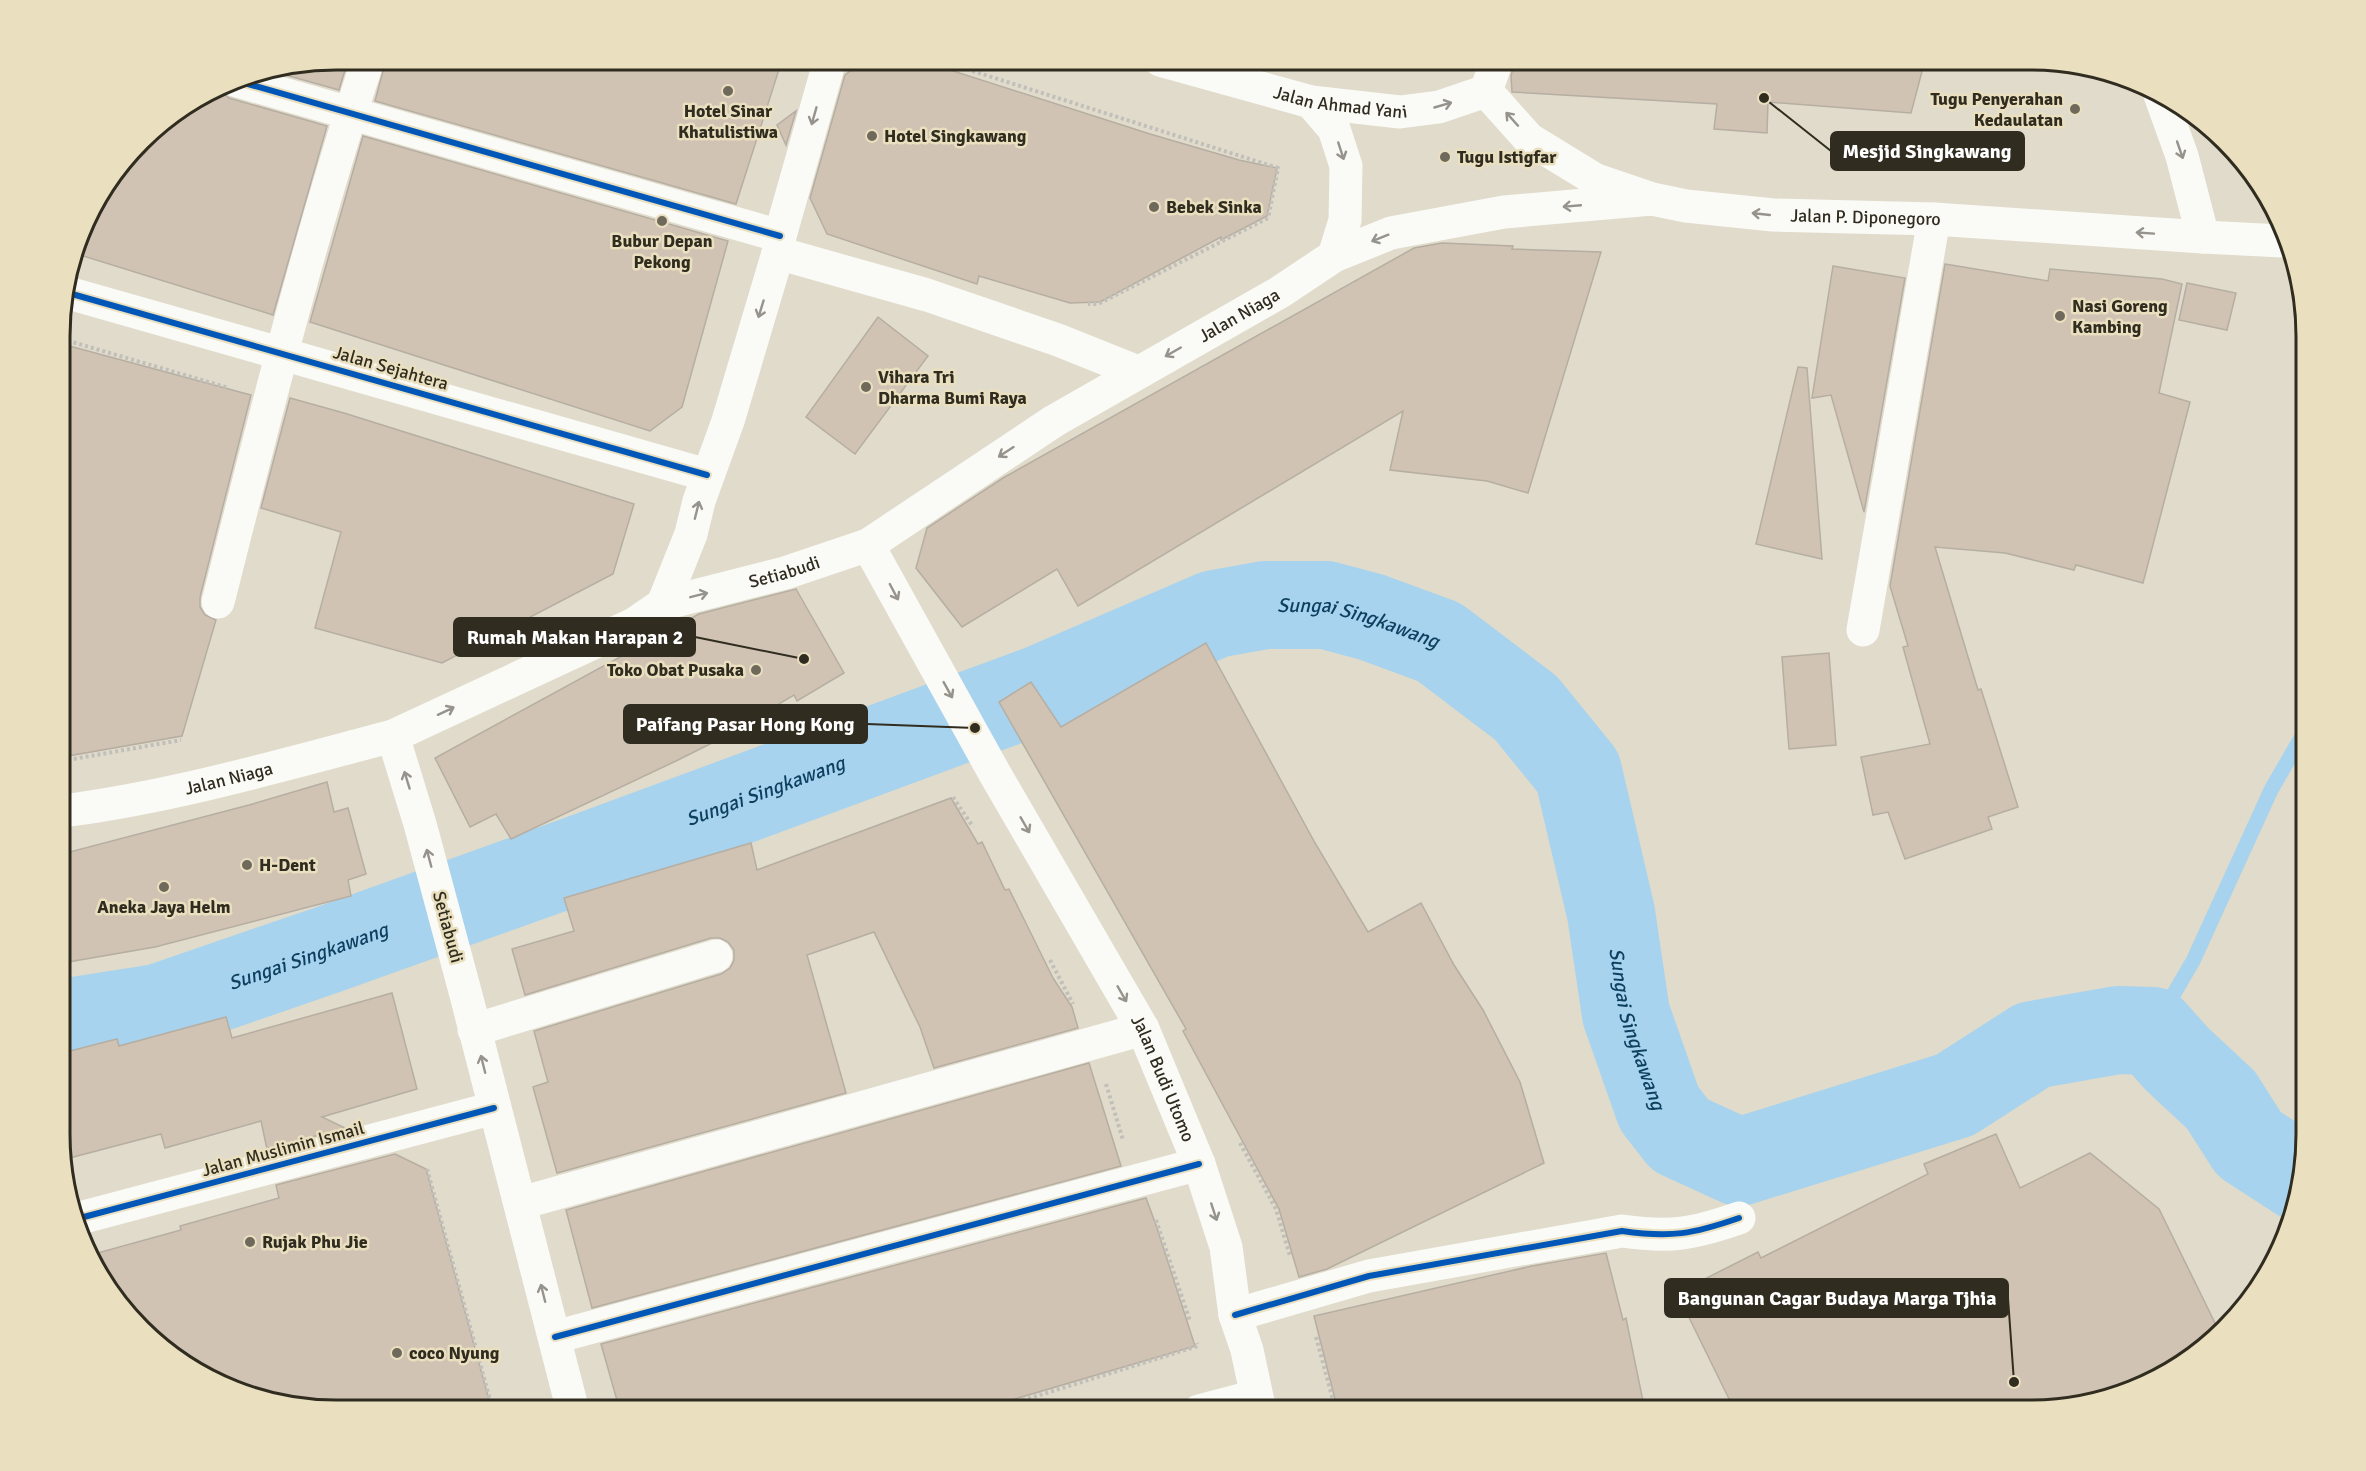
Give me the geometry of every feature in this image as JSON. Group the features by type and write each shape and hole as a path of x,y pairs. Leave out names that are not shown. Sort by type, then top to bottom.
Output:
{"street":[{"path":"218,602 282,352 365,70"},
{"path":"663,604 691,534 707,475 728,421 827,70"},
{"name":"Jalan Ahmad Yani","path":"1196,70 1311,102 1400,112 1438,107 1486,91"},
{"path":"1486,91 1493,70"},
{"path":"251,85 779,244 1058,340 1138,372"},
{"name":"Jalan P. Diponegoro","path":"1486,91 1529,139 1596,180 1652,199 1686,206 1773,216 1934,219 2277,241"},
{"path":"1311,102 1334,129 1346,166 1346,220 1334,256"},
{"path":"2165,108 2182,156 2203,237"},
{"name":"Jalan Niaga","path":"868,544 1054,421 1280,292 1334,256 1391,233 1504,212 1652,199"},
{"path":"1863,630 1934,219"},
{"name":"Jalan Sejahtera","path":"74,295 707,475"},
{"name":"Setiabudi","path":"570,1400 466,995 420,824 393,736 634,624 663,604 785,573 868,544"},
{"name":"Jalan Budi Utomo","path":"868,544 995,774 1143,1029 1199,1164 1226,1247 1235,1315 1247,1350 1257,1400"},
{"name":"Jalan Niaga","path":"70,810 136,801 210,785 393,736"},
{"path":"474,1030 716,956"},
{"path":"520,1203 1143,1029"},
{"name":"Jalan Muslimin Ismail","path":"84,1217 494,1108"},
{"path":"555,1337 1199,1164"},
{"path":"1235,1315 1369,1276 1622,1232 1656,1236 1698,1232 1739,1218"}],"path":[{"path":"969,70 1278,168 1268,218 1098,304 1080,304"},
{"path":"70,341 239,391"},
{"path":"70,760 181,740"},
{"path":"1105,1081 1124,1144"},
{"path":"419,1164 427,1168 490,1400"},
{"path":"1155,1217 1191,1324"},
{"path":"1314,1326 1333,1400"},
{"path":"1024,1400 1198,1346 1194,1335"}],"building":[{"path":"345,70 339,90 288,76"},
{"path":"383,70 779,70 736,204 375,101"},
{"path":"852,70 950,70 1150,134 1239,160 1277,168 1267,216 1221,240 1221,237 1100,302 1070,303 979,276 977,284 827,234 810,198 845,75"},
{"path":"1512,70 1922,70 1911,113 1768,102 1767,133 1714,129 1717,104 1512,92"},
{"path":"226,95 327,126 273,315 84,256 106,204 125,175 148,148 189,115"},
{"path":"796,111 786,145 777,125"},
{"path":"363,136 728,241 682,407 650,431 310,322"},
{"path":"1442,243 1513,246 1512,249 1601,252 1528,493 1487,481 1390,470 1403,411 1078,606 1057,569 962,627 916,568 927,528 1003,478 1414,248"},
{"path":"1945,264 2048,281 2050,269 2162,279 2182,284 2159,393 2190,402 2143,583 2076,565 2074,570 2005,553 1935,547 1978,690 1981,689 2018,807 1988,817 1992,829 1905,859 1888,812 1873,815 1861,757 1930,744 1903,647 1908,646 1890,586"},
{"path":"1833,266 1905,278 1864,512 1831,395 1812,398"},
{"path":"2187,283 2236,293 2227,330 2179,320"},
{"name":"Vihara Tri Dharma Bumi Raya","path":"878,317 928,356 855,454 806,417"},
{"path":"70,346 251,395 200,597 200,607 205,615 216,620 182,736 70,756"},
{"path":"1798,367 1807,368 1822,559 1756,544"},
{"path":"290,398 634,504 613,574 442,663 315,628 341,532 261,508"},
{"path":"796,589 844,673 797,701 794,695 718,740 511,839 496,814 470,827 435,758 699,614"},
{"path":"1206,643 1315,843 1368,932 1421,903 1454,965 1483,1010 1520,1082 1544,1163 1327,1269 1299,1277 1279,1209 1183,1031 1186,1029 999,702 1031,682 1061,727"},
{"path":"1829,653 1836,745 1789,749 1782,657"},
{"path":"327,782 334,812 348,808 366,874 348,880 351,896 155,947 70,962 70,852"},
{"path":"951,798 978,844 982,842 1005,890 1009,889 1053,978 1072,1007 1078,1028 934,1068 920,1027 874,932 807,955 846,1093 557,1173 533,1087 548,1082 534,1031 721,974 730,968 734,960 734,950 728,942 720,938 711,938 525,995 512,949 574,931 564,898 751,843 757,870"},
{"path":"392,993 417,1089 322,1117 345,1128 267,1149 261,1121 165,1148 161,1134 72,1157 70,1051 117,1039 119,1046 226,1017 232,1038"},
{"path":"1089,1063 1121,1166 592,1308 566,1210"},
{"path":"1996,1134 2020,1188 2090,1153 2159,1209 2216,1325 2177,1356 2147,1373 2115,1386 2064,1398 2047,1400 1730,1400 1677,1293 1758,1252 1761,1258 1928,1174 1924,1164"},
{"path":"395,1154 426,1169 489,1400 319,1400 268,1391 235,1380 189,1356 148,1323 115,1282 98,1253 181,1230 180,1226 279,1198 276,1185"},
{"path":"1146,1198 1195,1346 1011,1400 617,1400 601,1344"},
{"path":"1606,1253 1623,1320 1626,1318 1643,1400 1335,1400 1314,1316 1532,1266"}],"waterway":[{"name":"Sungai Singkawang","path":"70,1022 158,1008 327,950 1041,689 1215,614 1265,605 1326,605 1371,617 1439,642 1526,708 1578,772 1611,913 1626,1014 1659,1108 1680,1135 1739,1162 1955,1095 2033,1045 2118,1030 2152,1031 2177,1059 2221,1100 2249,1144 2292,1172"},
{"path":"2152,1031 2193,961 2271,790 2296,747"}],"cycle path":[{"path":"251,85 780,236"},
{"path":"74,295 707,475"},
{"path":"84,1217 494,1108"},
{"path":"555,1337 1199,1164"},
{"path":"1235,1315 1369,1276 1622,1231 1654,1234 1695,1231 1739,1218"}],"place":[{"name":"Hotel Sinar Khatulistiwa","path":"728,91"},
{"name":"Mesjid Singkawang","path":"1764,98"},
{"name":"Tugu Penyerahan Kedaulatan","path":"2075,109"},
{"name":"Hotel Singkawang","path":"872,136"},
{"name":"Tugu Istigfar","path":"1445,157"},
{"name":"Bebek Sinka","path":"1154,207"},
{"name":"Bubur Depan Pekong","path":"662,221"},
{"name":"Nasi Goreng Kambing","path":"2060,316"},
{"name":"Vihara Tri Dharma Bumi Raya","path":"866,387"},
{"name":"Rumah Makan Harapan 2","path":"804,659"},
{"name":"Toko Obat Pusaka","path":"756,670"},
{"name":"Paifang Pasar Hong Kong","path":"975,728"},
{"name":"H-Dent","path":"247,865"},
{"name":"Aneka Jaya Helm","path":"164,887"},
{"name":"Rujak Phu Jie","path":"250,1242"},
{"name":"coco Nyung","path":"397,1353"},
{"name":"Bangunan Cagar Budaya Marga Tjhia","path":"2014,1382"}]}
